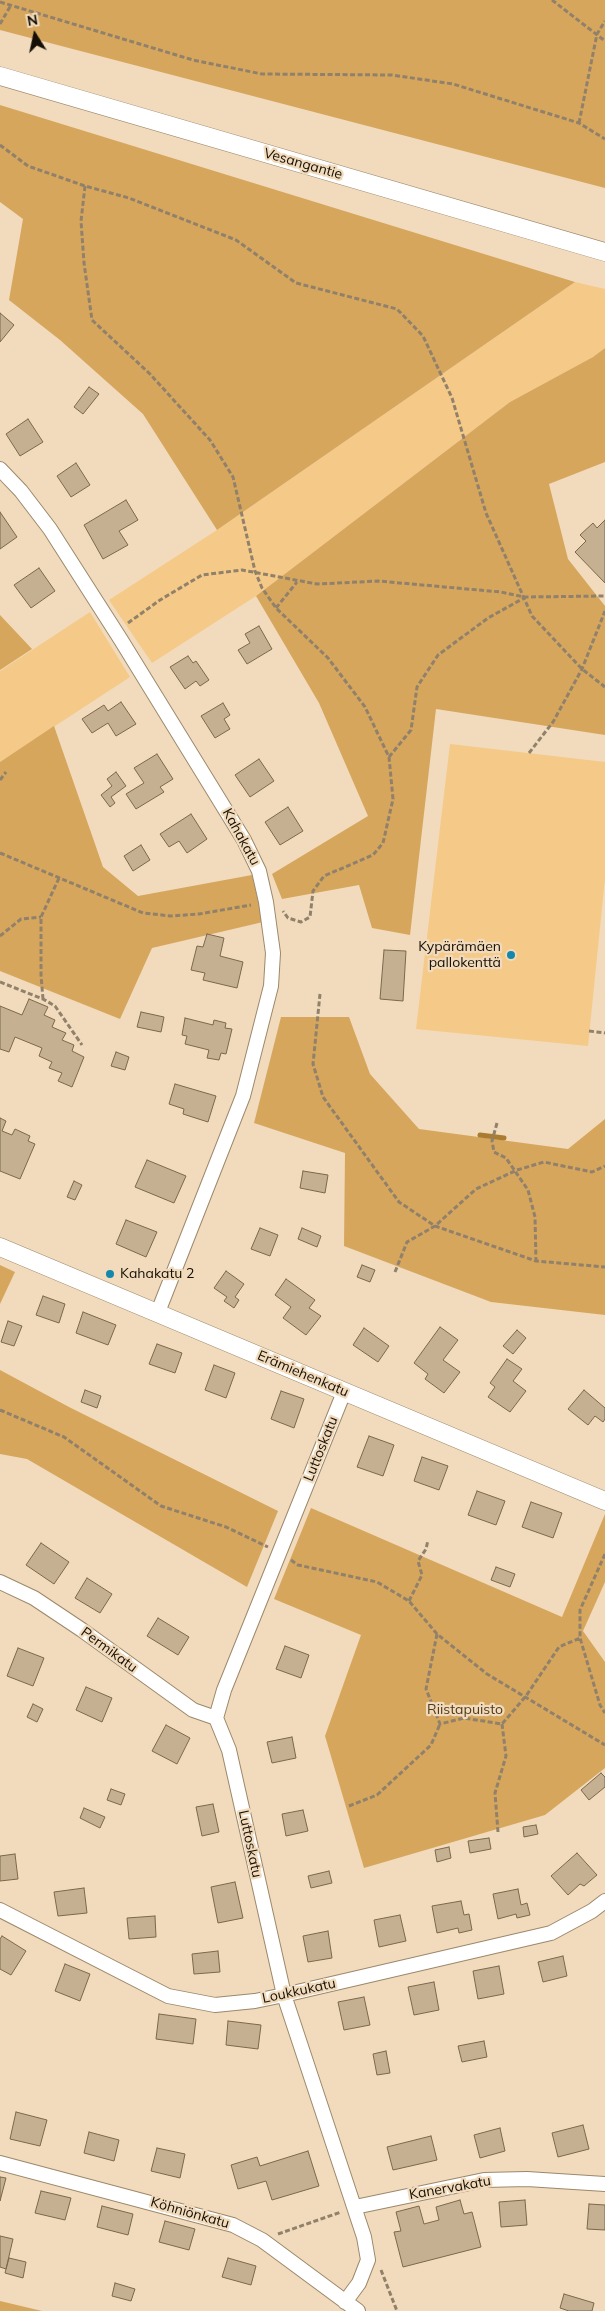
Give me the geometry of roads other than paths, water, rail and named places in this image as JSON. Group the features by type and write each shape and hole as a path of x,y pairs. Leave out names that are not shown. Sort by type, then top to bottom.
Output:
{"street":[{"name":"Vesangantie","path":"0,76 605,252"},
{"name":"Kahakatu","path":"0,469 21,491 50,529 244,840 260,871 266,902 273,953 272,986 243,1096 158,1312"},
{"name":"Erämiehenkatu","path":"0,1247 605,1501"},
{"name":"Luttoskatu","path":"344,1392 224,1690 216,1718 229,1750 284,1995 364,2237 368,2260 359,2283 345,2302"},
{"name":"Permikatu","path":"0,1582 34,1598 74,1624 193,1710 216,1718"},
{"name":"Loukkukatu","path":"0,1910 168,1996 214,2005 255,2001 284,1995 551,1933 592,1911 605,1901"},
{"name":"Köhniönkatu","path":"0,2163 233,2225 262,2240 358,2311"},
{"name":"Kanervakatu","path":"355,2207 484,2180 527,2179 605,2184"}],"waterway":[{"path":"480,1135 504,1138"}],"place":[{"name":"Kypärämäen pallokenttä","path":"511,955"},
{"name":"Kahakatu 2","path":"110,1274"}],"park label":[{"name":"Riistapuisto","path":"465,1710"}]}
